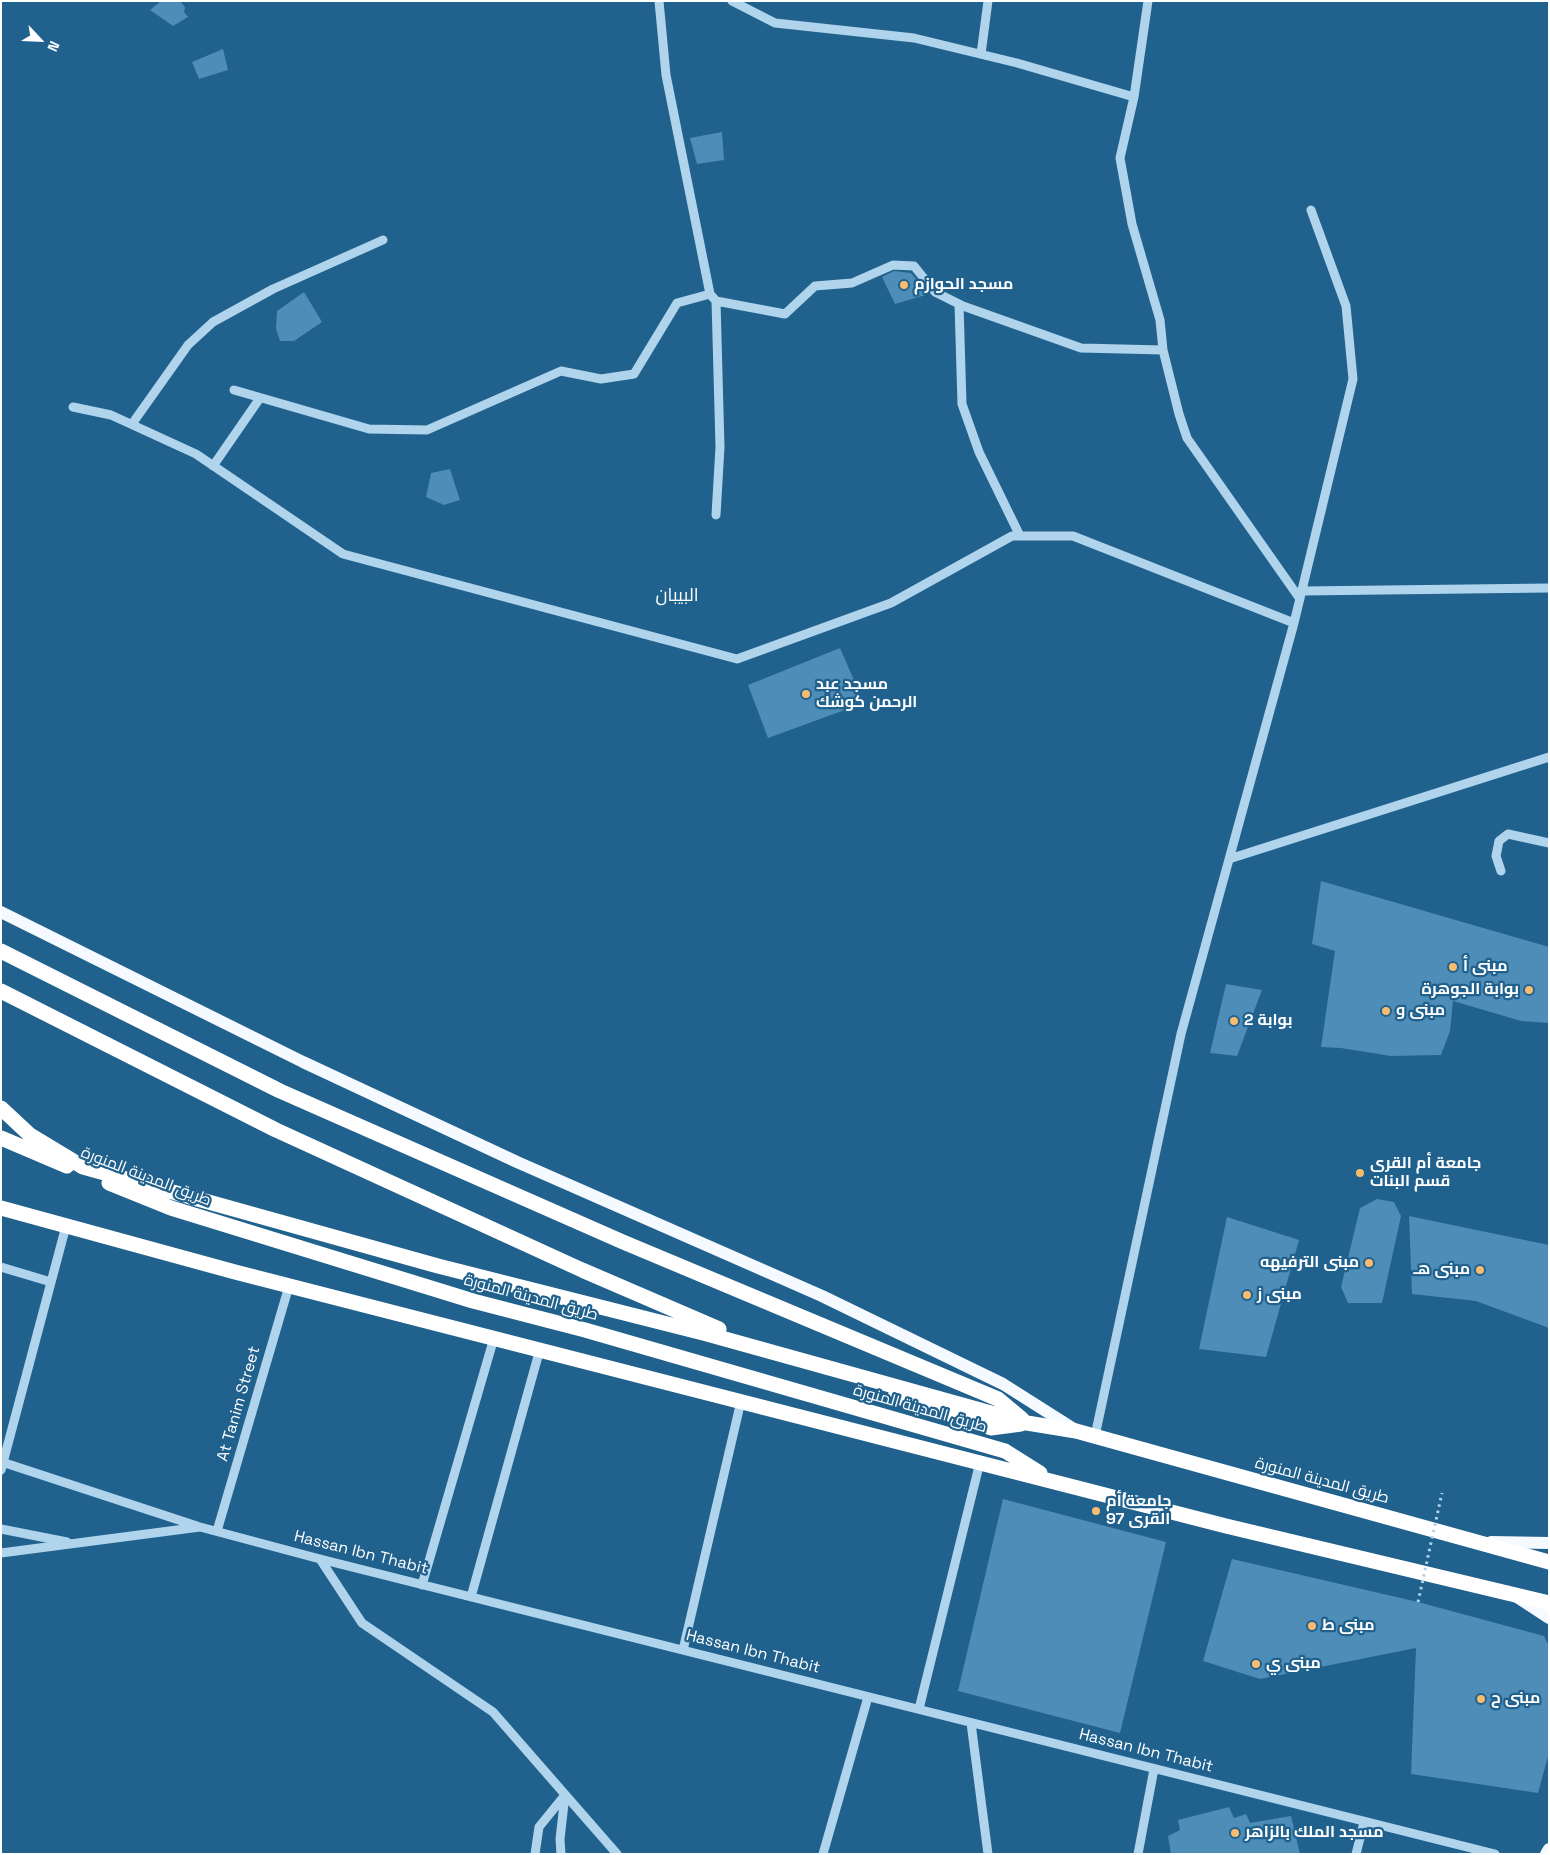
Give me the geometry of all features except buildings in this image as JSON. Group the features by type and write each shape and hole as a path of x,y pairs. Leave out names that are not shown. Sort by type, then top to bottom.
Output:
{"highway":[{"path":"1,950 280,1091 623,1242 998,1399 1027,1423"},
{"path":"1,991 276,1130 582,1270 735,1336 886,1393 991,1428 1027,1423"},
{"path":"1,1108 30,1135 83,1167 410,1258 708,1334 1027,1423"},
{"name":"طريق المدينة المنورة","path":"1,1138 171,1208 473,1301 585,1330 1005,1451 1053,1481"},
{"name":"طريق المدينة المنورة","path":"1,1208 289,1286 1226,1526 1549,1603"},
{"name":"طريق المدينة المنورة","path":"1027,1423 1095,1436 1549,1562"}],"main road":[{"path":"1,912 303,1062 464,1137 865,1317 1004,1384 1076,1431"},
{"path":"1481,1542 1549,1543"},
{"path":"1511,1593 1549,1618"},
{"path":"1546,1854 1549,1849"}],"street":[{"path":"659,1 666,75 713,298 720,447 716,515"},
{"path":"732,1 775,23 914,38 981,54 1134,97"},
{"path":"981,54 988,1"},
{"path":"1148,1 1134,97 1120,158 1132,224 1160,320 1163,350 1187,438 1301,595"},
{"path":"1095,1436 1180,1034 1294,623 1353,379 1346,306 1312,210"},
{"path":"132,424 188,345 213,322 274,289 384,240"},
{"path":"234,390 369,428 427,430 561,370 601,379 634,374 677,303 713,298 785,314 815,286 852,283 893,265 914,266 935,292 959,304 1080,348 1163,350"},
{"path":"959,304 962,404 979,452 1020,536"},
{"path":"213,466 260,398"},
{"path":"73,407 111,415 196,454 343,554 737,659 891,603 1012,536 1073,536 1294,623"},
{"path":"1301,595 1549,588"},
{"path":"1229,859 1549,757"},
{"path":"1501,871 1496,856 1499,841 1508,834 1549,842"},
{"path":"66,1226 3,1466 200,1527"},
{"path":"1,1267 51,1282"},
{"name":"At Tanim Street","path":"217,1531 289,1286"},
{"path":"422,1585 494,1338"},
{"path":"472,1597 540,1350"},
{"path":"683,1650 741,1401"},
{"path":"919,1710 980,1462"},
{"name":"Hassan Ibn Thabit","path":"1,1553 200,1527 422,1585 1495,1854"},
{"path":"1,1529 75,1543"},
{"path":"320,1559 362,1623 493,1712 617,1854"},
{"path":"823,1854 868,1697"},
{"path":"971,1722 988,1854"},
{"path":"1138,1854 1154,1769"},
{"path":"535,1854 539,1826 565,1795"},
{"path":"561,1854 560,1839 565,1795"},
{"path":"1356,1854 1364,1822"}],"path":[{"path":"1418,1602 1442,1493"}],"place":[{"name":"مسجد الحوازم","path":"904,285"},
{"name":"مسجد عبد الرحمن كوشك","path":"806,694"},
{"name":"مبنى أ","path":"1453,967"},
{"name":"بوابة الجوهرة","path":"1529,990"},
{"name":"مبنى و","path":"1386,1011"},
{"name":"بوابة 2","path":"1234,1021"},
{"name":"جامعة أم القرى قسم البنات","path":"1360,1173"},
{"name":"مبنى الترفيهه","path":"1369,1263"},
{"name":"مبنى هـ","path":"1480,1270"},
{"name":"مبنى ز","path":"1247,1295"},
{"name":"جامعة أم القرى 97","path":"1096,1511"},
{"name":"مبنى ط","path":"1312,1626"},
{"name":"مبنى ي","path":"1256,1664"},
{"name":"مبنى ح","path":"1481,1699"},
{"name":"مسجد الملك بالزاهر","path":"1235,1833"}],"district":[{"name":"البيبان","path":"677,596"}]}
